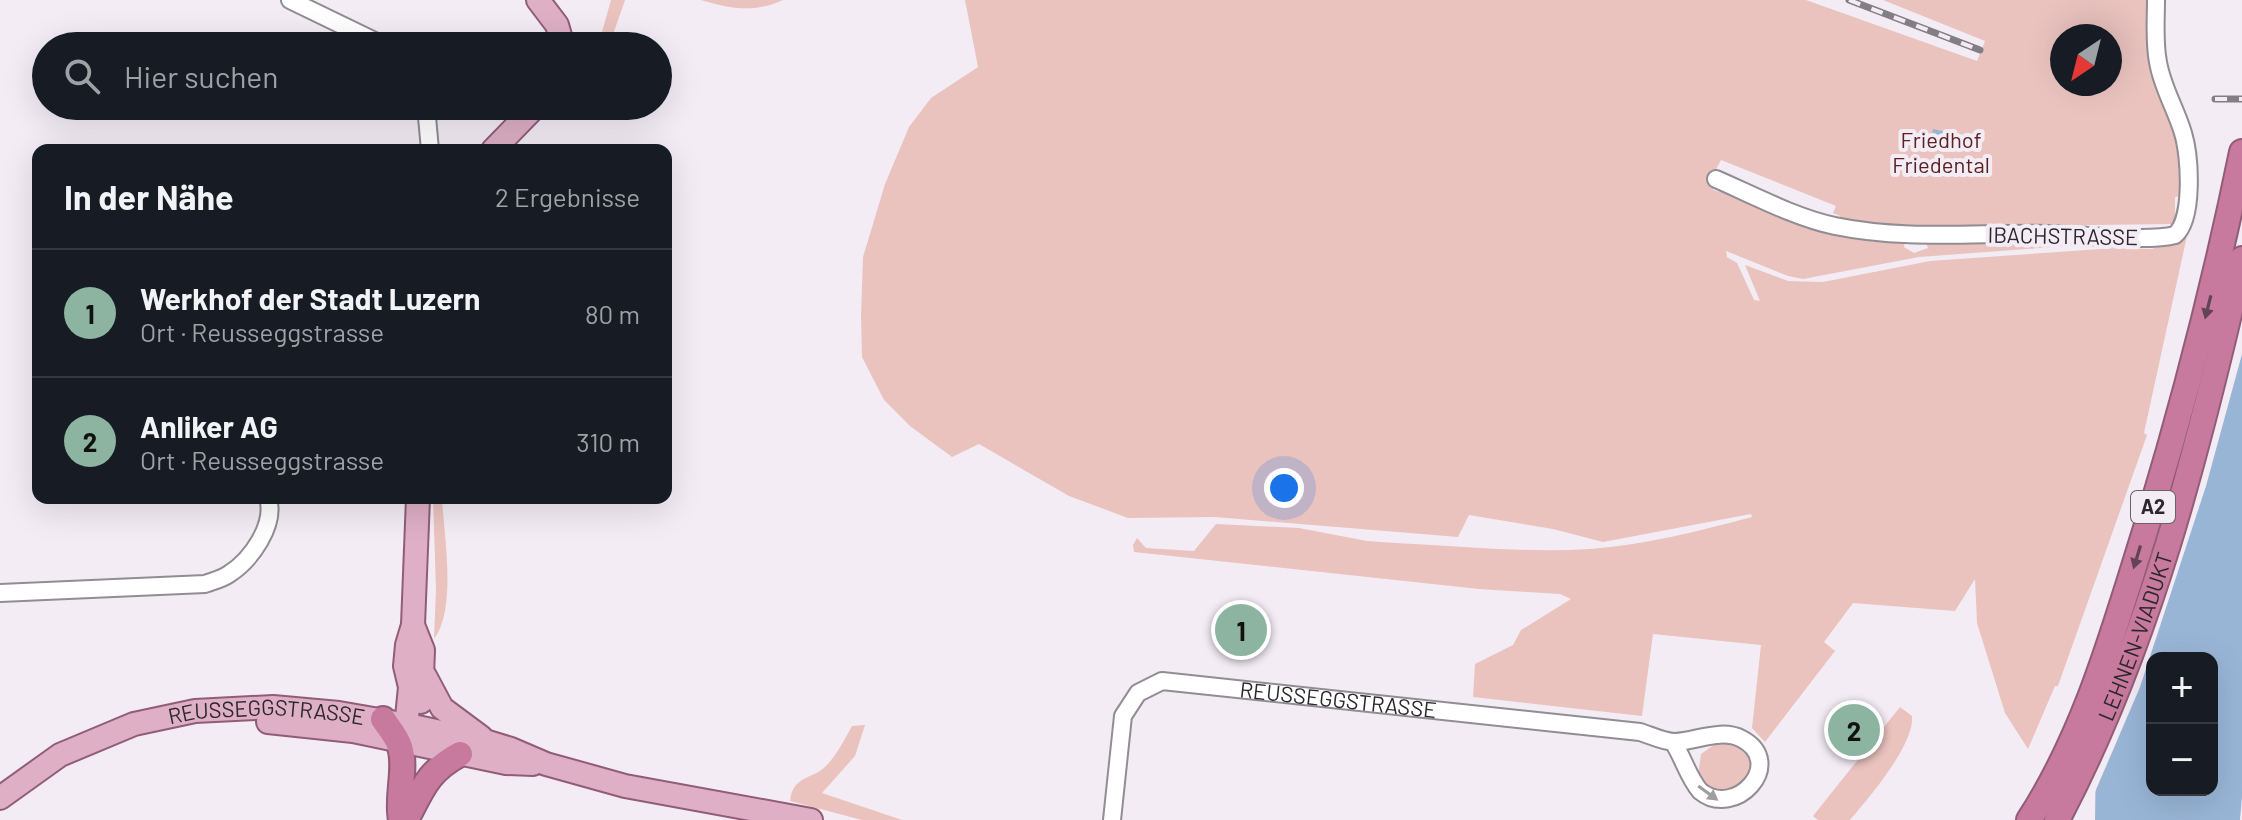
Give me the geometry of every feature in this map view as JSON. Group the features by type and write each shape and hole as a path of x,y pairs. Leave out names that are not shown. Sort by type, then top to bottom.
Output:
{"highway":[{"name":"A2","path":"2029,820 2080,722 2107,652 2163,473 2215,278 2242,152"},
{"name":"LEHNEN-VIADUKT","path":"2057,820 2109,712 2154,586 2200,429 2242,259"},
{"path":"399,728 403,820"},
{"path":"403,820 425,782 442,764 460,754"}],"main road":[{"path":"538,0 559,32"},
{"path":"499,144 522,120"},
{"path":"399,728 385,709 423,650 413,625 418,504"},
{"path":"399,728 414,668"},
{"path":"414,668 442,708 488,742"},
{"name":"REUSSEGGSTRASSE","path":"0,798 60,755 108,733 156,718 195,711 256,707 309,709 488,742 546,764 625,786 811,820"},
{"name":"REUSSEGGSTRASSE","path":"0,815 35,785 68,765 121,741 180,727 244,721 399,728 460,754 506,763 546,764"}],"street":[{"path":"290,0 356,32"},
{"name":"IBACHSTRASSE","path":"1716,179 1833,226 1884,233 1958,236 2009,233 2136,237 2175,235 2182,228 2187,207 2186,144 2158,61 2156,0"},
{"path":"427,120 429,144"},
{"path":"0,593 205,584 227,576 242,564 257,545 270,517 269,504"},
{"name":"REUSSEGGSTRASSE","path":"1112,820 1123,716 1138,693 1162,681 1640,732 1673,742 1722,735 1742,739 1757,756 1758,779 1750,792 1738,800 1721,802 1710,799 1700,791 1673,742"}],"green space":[{"path":"611,0 625,0 614,32 602,32"},
{"path":"701,0 783,0 762,7 742,8"},
{"name":"Friedhof Friedental","path":"965,0 1806,0 1977,61 1985,41 1883,0 2146,0 2181,141 2181,196 2175,197 2175,224 2010,226 1970,231 1840,222 1840,216 1833,213 1836,206 1721,160 1711,179 1713,190 1905,241 1904,247 1914,253 1928,248 1925,240 2106,243 1919,257 1803,279 1726,251 1727,257 1737,263 1754,300 1760,301 1745,265 1788,281 1823,282 1930,261 2115,248 2152,249 2188,231 2144,433 2147,435 2058,686 2055,686 2028,749 2005,713 1977,623 1975,579 1955,611 1853,603 1824,642 1835,651 1765,742 1752,728 1761,645 1653,634 1642,716 1473,697 1475,664 1513,645 1521,630 1571,599 1560,594 1479,589 1134,552 1133,545 1137,538 1146,548 1194,551 1216,524 1299,528 1395,543 1517,550 1590,549 1672,537 1752,517 1751,514 1603,542 1553,529 1469,515 1458,537 1215,517 1128,518 1069,496 979,444 952,457 910,426 884,400 862,357 863,257 885,184 909,127 931,98 978,67"},
{"path":"433,504 442,504 447,591 441,626 434,639"},
{"path":"1900,707 1912,716 1911,728 1898,756 1878,785 1850,820 1818,820 1813,816"},
{"path":"865,725 855,756 822,793 902,820 862,820 790,801 799,782 830,762 852,726"},
{"path":"1718,742 1736,745 1746,751 1752,761 1748,778 1738,792 1710,792 1698,775 1701,754"}],"water":[{"path":"1933,129 1961,135 1959,148 1930,141"},
{"path":"2242,316 2240,820 2095,820 2097,680"}],"pier":[{"path":"2242,312 2242,354 2206,486 2151,652 2146,652 2146,669 2140,687 2092,799 2093,680 2138,510 2209,337"}],"railway":[{"path":"1849,0 1980,50"},
{"path":"2215,99 2242,99"}],"place":[{"name":"Werkhof der Stadt Luzern","path":"1241,630"},
{"name":"Anliker AG","path":"1854,730"}]}
